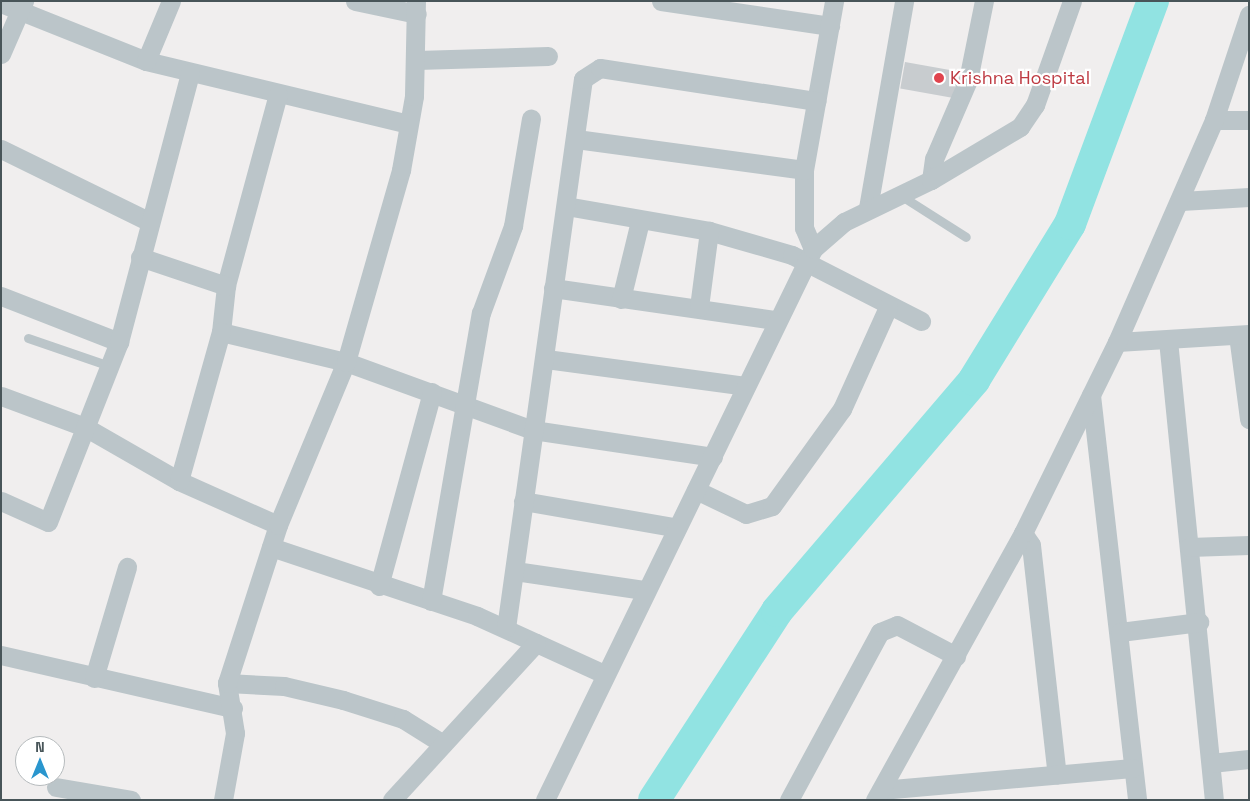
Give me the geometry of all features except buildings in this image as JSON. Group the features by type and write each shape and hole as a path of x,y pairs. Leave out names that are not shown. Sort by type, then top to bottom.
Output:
{"street":[{"path":"146,62 171,1"},
{"path":"223,800 235,733 233,708 227,683 278,525 346,362 401,170 417,60 417,8 354,1"},
{"path":"660,1 699,4 830,26"},
{"path":"810,255 804,228 804,170 834,1"},
{"path":"868,208 904,1"},
{"path":"931,180 934,159 968,80 984,1"},
{"path":"546,800 674,527 696,490 776,320 810,255 844,222 897,193 931,180 1020,126 1035,105 1072,1"},
{"path":"1,3 21,6 146,62 408,124"},
{"path":"1,54 21,6"},
{"path":"878,795 1024,533 1117,342 1181,201 1214,120 1244,43 1249,15"},
{"path":"417,60 548,56"},
{"path":"506,628 523,501 546,359 553,288 576,139 583,79 600,68 816,101"},
{"path":"1,502 48,522 119,342 148,221 190,73"},
{"path":"179,482 221,332 226,286 278,94"},
{"path":"431,601 463,402 481,313 513,226 532,119"},
{"path":"1214,120 1249,120"},
{"path":"576,139 804,170"},
{"path":"1,149 148,221"},
{"path":"1181,201 1249,198"},
{"path":"566,206 640,221 710,231 810,255 888,307 921,321"},
{"path":"621,299 640,221"},
{"path":"699,307 710,231"},
{"path":"140,257 226,286"},
{"path":"553,288 621,299 699,307 776,320"},
{"path":"1,296 119,342"},
{"path":"696,490 746,514 772,506 842,409 888,307"},
{"path":"221,332 346,362 463,402 534,430 712,457"},
{"path":"1117,342 1243,335 1249,419"},
{"path":"1168,340 1189,548 1199,622 1214,800"},
{"path":"546,359 745,386"},
{"path":"379,586 432,392"},
{"path":"1091,395 1120,632 1132,768 1137,800"},
{"path":"1,396 85,427 179,482 278,525"},
{"path":"523,501 674,527"},
{"path":"1024,533 1031,545 1057,775"},
{"path":"1189,548 1249,545"},
{"path":"271,548 506,628 604,674"},
{"path":"94,678 127,567"},
{"path":"514,571 644,590"},
{"path":"1120,632 1199,622"},
{"path":"789,800 880,632 897,625 956,656"},
{"path":"392,800 536,643"},
{"path":"1,655 94,678 233,708"},
{"path":"227,683 284,686 344,700 403,720 443,744"},
{"path":"1212,763 1249,759"},
{"path":"878,795 1132,768"},
{"path":"56,787 132,800"}],"lane":[{"path":"897,193 966,237"},
{"path":"28,338 110,366"}],"waterway":[{"path":"654,800 777,611 974,380 1070,224 1153,1"}],"place":[{"name":"Krishna Hospital","path":"939,78"}]}
